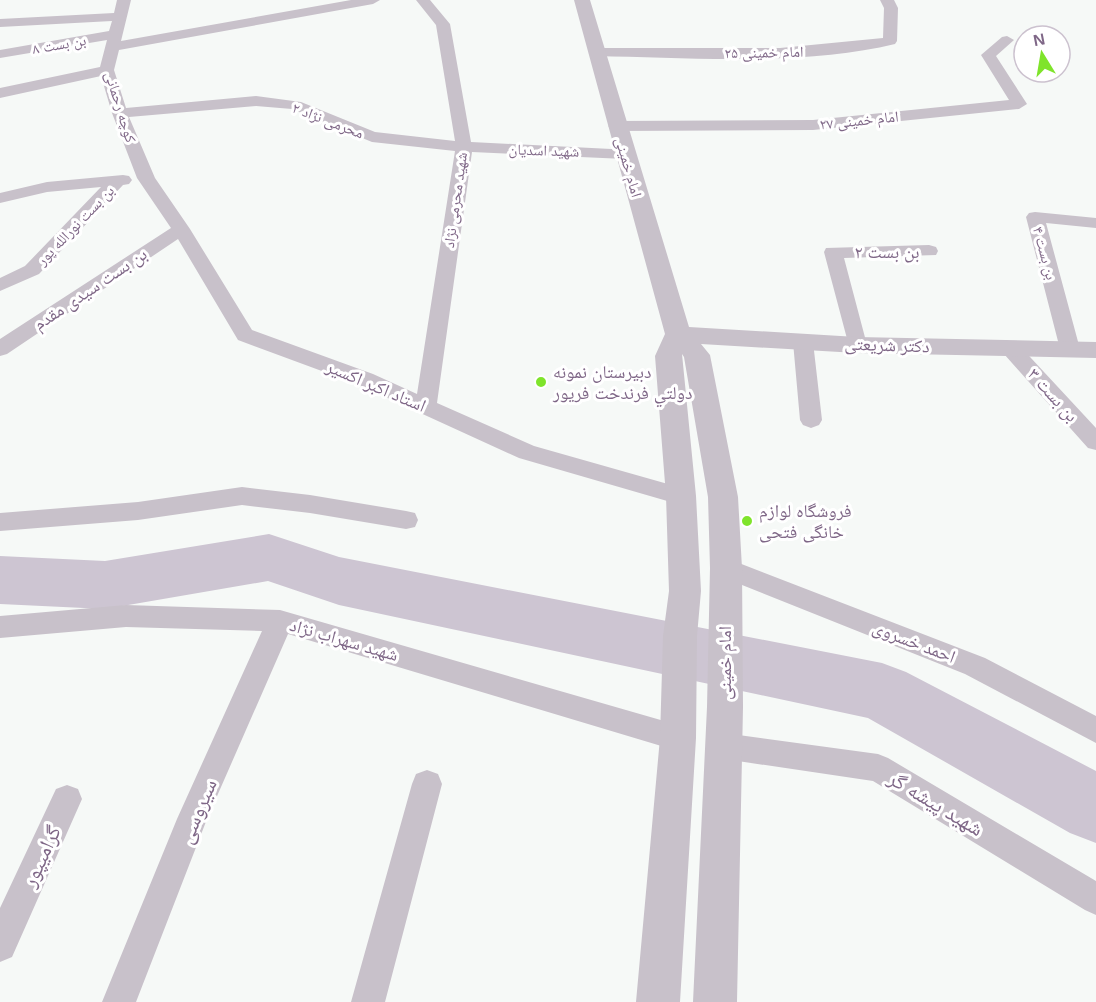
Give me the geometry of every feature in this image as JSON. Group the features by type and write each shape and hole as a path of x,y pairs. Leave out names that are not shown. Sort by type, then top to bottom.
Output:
{"street":[{"name":"کوچه رحمانی","path":"124,0 107,70 120,113 146,178"},
{"name":"بن بست ۸","path":"0,54 115,40 373,0"},
{"name":"شهید محرمی نژاد","path":"423,0 443,24 464,147 426,406"},
{"name":"امام خمینی","path":"582,0 616,126 678,334 697,355 723,497 726,583 725,707 715,1002"},
{"name":"امام خمینی ۲۵","path":"596,52 772,54 844,49 890,41 891,8 887,0"},
{"path":"0,23 119,17"},
{"name":"امام خمینی ۲۷","path":"616,126 813,125 1019,104 988,56 1007,40"},
{"path":"0,93 107,70"},
{"name":"محرمی نژاد ۲","path":"120,113 256,101 295,105 372,137 464,147"},
{"name":"شهید اسدیان","path":"464,147 625,154"},
{"path":"0,198 46,187 146,178"},
{"name":"استاد اکبر اکسیر","path":"146,178 181,229 245,335 365,379 526,452 681,496"},
{"name":"بن بست نورالله پور","path":"0,285 32,270 117,181"},
{"name":"بن بست ۴","path":"1070,349 1035,217 1096,223"},
{"name":"بن بست سیدی مقدم","path":"0,349 181,229"},
{"name":"بن بست ۲","path":"857,345 833,252 929,251"},
{"path":"658,1002 678,720 680,636 685,591 681,496 668,356 678,334"},
{"name":"دکتر شریعتی","path":"678,334 857,345 1096,350"},
{"path":"803,342 810,420"},
{"name":"بن بست ۳","path":"1011,348 1096,442"},
{"path":"0,522 138,511 242,496 310,504 405,520"},
{"name":"احمد خسروی","path":"726,583 975,666 1096,730"},
{"name":"شهید سهراب نژاد","path":"0,627 126,616 280,621 678,720"},
{"name":"سیروسی","path":"119,1002 192,819 280,621"},
{"name":"شهید پیشه گر","path":"724,747 878,768 1096,899"},
{"path":"368,1002 427,784"},
{"name":"گرامیپور","path":"0,945 67,799"}],"waterway":[{"path":"0,580 105,585 269,557 339,581 882,692 1096,809"}],"place":[{"name":"دبیرستان نمونه دولتي فرندخت فريور","path":"541,382"},
{"name":"فروشگاه لوازم خانگی فتحی","path":"747,521"}]}
